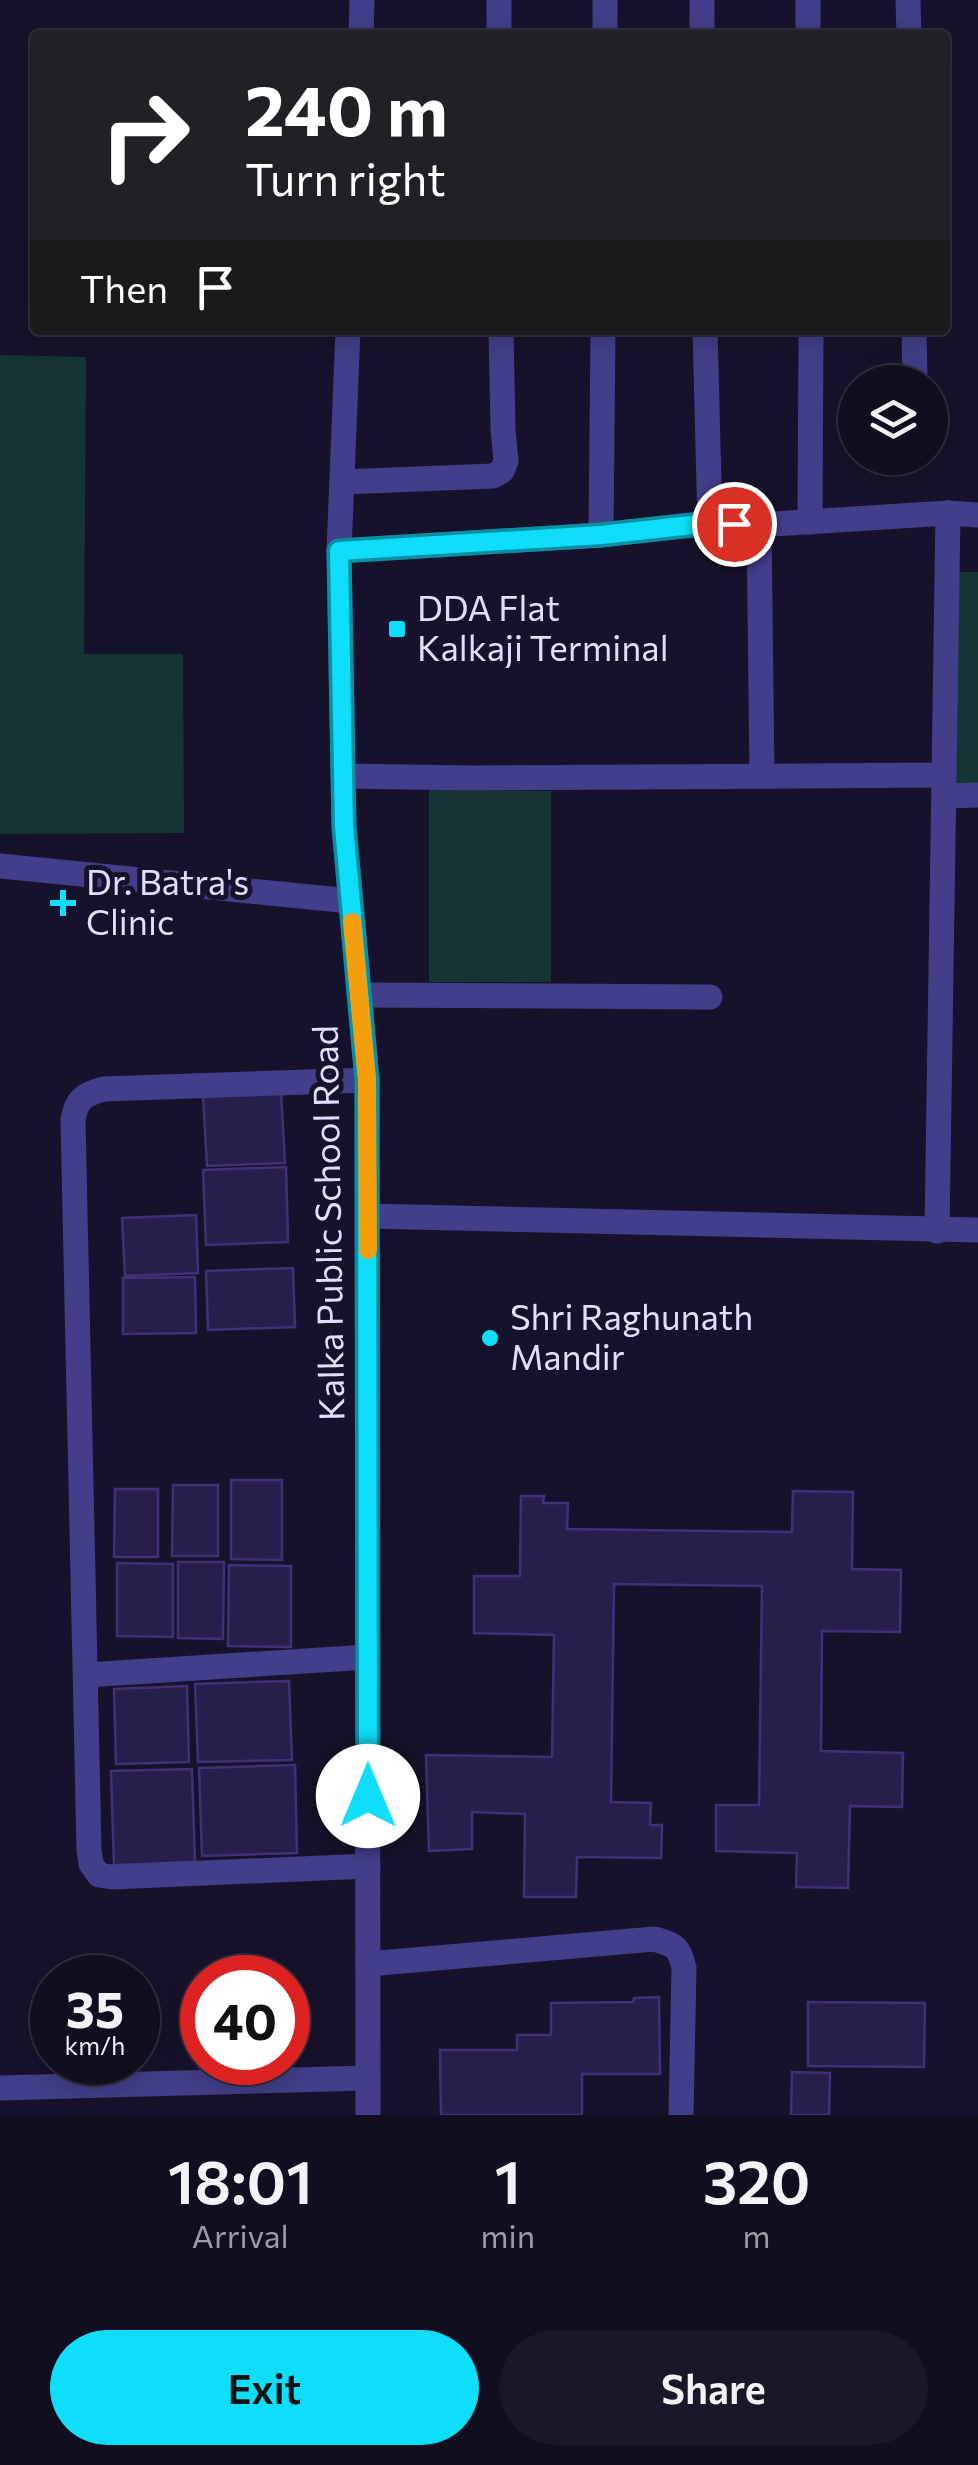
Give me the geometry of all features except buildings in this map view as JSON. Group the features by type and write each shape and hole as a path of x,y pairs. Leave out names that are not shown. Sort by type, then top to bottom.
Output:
{"street":[{"path":"360,30 362,0"},
{"path":"499,0 499,30"},
{"path":"605,0 605,30"},
{"path":"702,0 702,30"},
{"path":"808,0 808,30"},
{"path":"908,0 909,30"},
{"name":"Kalka Public School Road","path":"348,335 339,551 344,827 367,1080 368,2115"},
{"path":"342,482 493,476 502,471 506,461 502,335"},
{"path":"601,535 603,335"},
{"path":"705,335 710,523"},
{"path":"810,522 811,335"},
{"path":"914,335 915,365"},
{"path":"339,551 601,535 710,523 760,525 948,513 978,515"},
{"path":"937,1230 948,513"},
{"path":"760,525 762,776"},
{"path":"343,776 762,776 944,785 978,796"},
{"path":"0,866 350,901"},
{"path":"359,995 710,997"},
{"path":"367,1080 104,1088 88,1093 75,1106 73,1120 91,1864 99,1875 112,1877 368,1866"},
{"path":"368,1216 978,1230"},
{"path":"86,1676 368,1657"},
{"path":"368,1964 654,1939 673,1944 681,1954 684,1968 681,2115"},
{"path":"0,2088 368,2078"}],"green space":[{"path":"0,355 86,357 84,654 183,654 184,833 0,834"},
{"path":"946,572 978,572 978,786 948,786"},
{"path":"429,790 551,791 551,982 429,982"}],"slow traffic":[{"path":"352,922 367,1080 368,1250"}],"place":[{"name":"DDA Flat Kalkaji Terminal","path":"397,629"},
{"name":"Dr. Batra's Clinic","path":"63,903"},
{"name":"Shri Raghunath Mandir","path":"490,1338"}],"route":[{"path":"368,1796 367,1080 344,827 339,551 734,524"}]}
